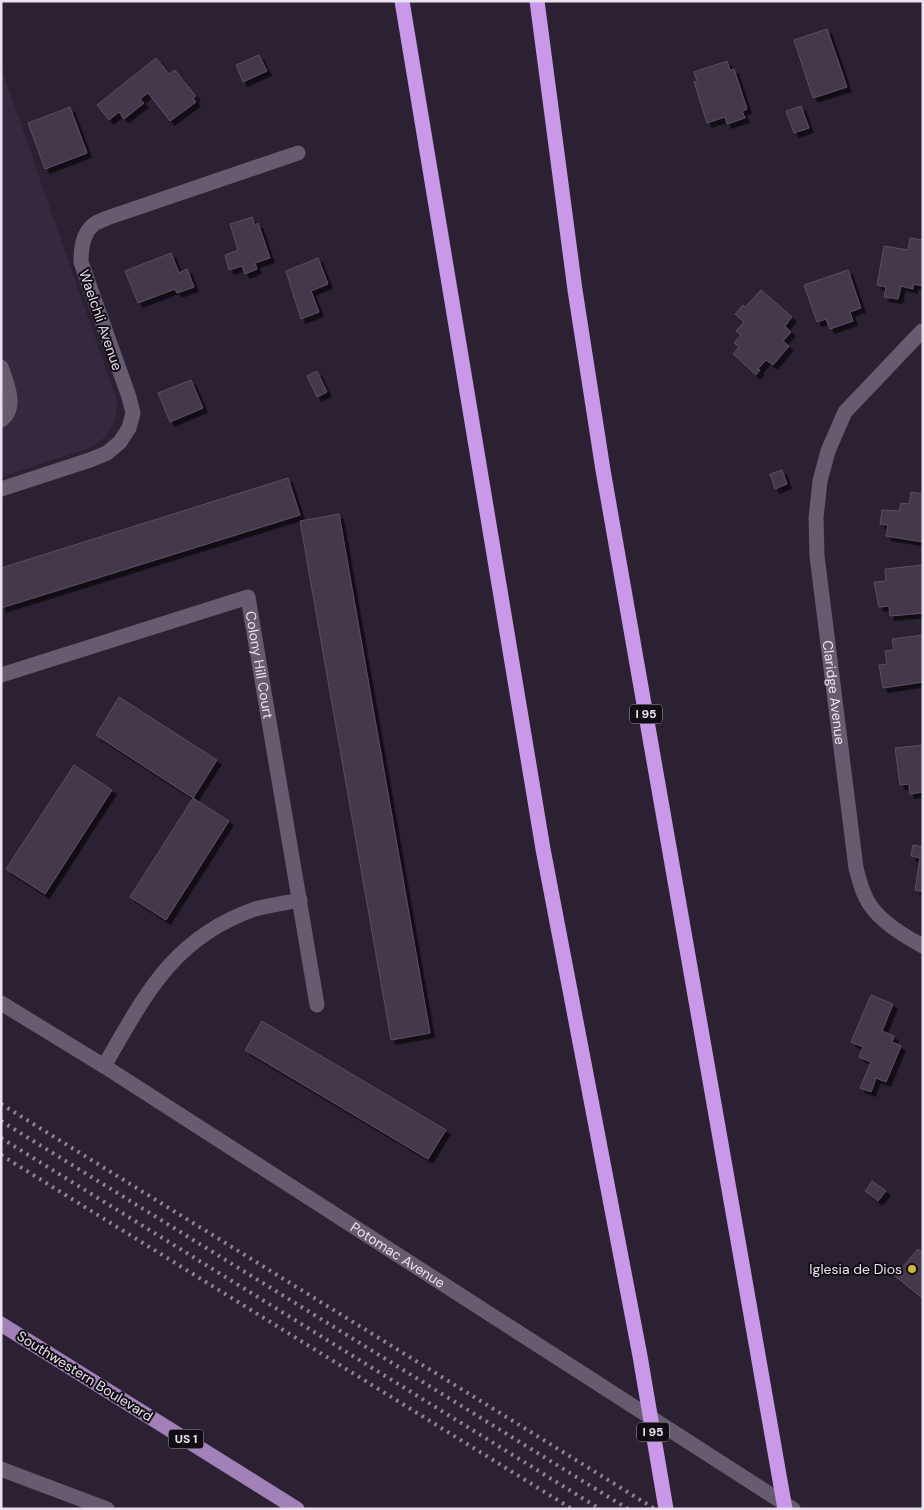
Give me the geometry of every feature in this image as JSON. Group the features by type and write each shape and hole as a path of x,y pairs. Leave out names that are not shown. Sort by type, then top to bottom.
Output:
{"highway":[{"name":"I 95","path":"402,1 543,850 640,1356 666,1509"},
{"name":"I 95","path":"537,1 574,280 604,470 785,1509"}],"main road":[{"name":"Southwestern Boulevard","path":"1,1324 297,1509"}],"street":[{"name":"Waelchli Avenue","path":"1,489 107,453 120,442 129,428 133,413 81,262 81,250 85,236 93,225 107,218 298,153"},
{"name":"Claridge Avenue","path":"922,331 845,412 828,451 820,480 816,518 817,556 856,868 866,900 883,919 908,938 923,946"},
{"path":"1,367 11,404 7,416 1,420"},
{"name":"Colony Hill Court","path":"1,676 248,597 317,1006"},
{"path":"104,1066 145,997 167,967 187,947 206,932 256,909 300,900"},
{"name":"Potomac Avenue","path":"1,1003 104,1066 793,1509"},
{"path":"1,1469 107,1509"}],"shaded area":[{"path":"1,67 117,401 116,420 106,436 92,447 1,477"}],"building":[{"path":"827,29 847,87 813,98 794,40"},
{"path":"259,55 267,71 243,82 236,65"},
{"path":"156,58 169,74 175,70 196,96 193,98 196,102 170,121 148,93 140,99 144,103 124,119 119,112 109,120 97,105"},
{"path":"727,61 730,70 734,69 747,109 742,111 745,118 727,124 725,117 707,123 694,82 697,81 694,72"},
{"path":"801,106 809,128 794,133 786,111"},
{"path":"70,107 87,153 45,169 28,123"},
{"path":"252,217 255,225 258,223 270,258 255,263 257,269 245,274 242,266 229,270 225,255 238,250 230,224"},
{"path":"910,238 923,240 923,286 913,284 913,289 901,286 898,299 884,297 886,287 877,285 884,246 908,250"},
{"path":"171,253 179,273 187,269 194,287 177,293 175,289 138,303 125,271"},
{"path":"318,258 328,284 311,291 319,312 301,319 286,271"},
{"path":"848,270 861,308 850,312 853,321 830,329 826,319 817,322 804,285"},
{"path":"761,290 792,317 785,326 791,332 783,341 789,346 773,365 766,360 758,369 760,370 756,375 733,354 739,347 734,343 741,335 736,331 744,322 735,314 743,305 745,307"},
{"path":"317,371 327,392 317,397 307,376"},
{"path":"191,380 203,408 170,422 158,393"},
{"path":"782,470 787,484 775,489 770,474"},
{"path":"288,478 300,515 1,608 1,568"},
{"path":"911,492 923,494 923,542 886,536 888,525 880,524 882,510 899,511 901,503 909,504"},
{"path":"339,514 430,1033 391,1040 300,521"},
{"path":"923,565 923,613 890,616 889,606 879,607 874,582 886,581 885,569"},
{"path":"923,635 923,682 883,688 879,665 887,664 885,651 894,650 892,639"},
{"path":"119,697 217,760 193,798 96,735"},
{"path":"923,745 923,792 910,794 909,784 900,785 895,748"},
{"path":"74,765 112,790 45,894 6,869"},
{"path":"193,798 229,821 166,920 130,897"},
{"path":"913,845 923,847 923,892 915,890 920,858 911,856"},
{"path":"871,995 893,1004 882,1031 894,1036 892,1042 901,1046 886,1082 876,1078 871,1092 860,1088 871,1062 859,1057 863,1047 851,1042"},
{"path":"262,1021 446,1130 428,1159 245,1050"},
{"path":"872,1181 886,1191 878,1201 865,1191"},
{"name":"Iglesia de Dios","path":"918,1249 923,1253 923,1299 895,1276"}],"railway":[{"path":"1,1104 655,1509"},
{"path":"1,1121 628,1509"},
{"path":"1,1138 600,1509"},
{"path":"1,1155 572,1509"}],"place":[{"name":"Iglesia de Dios","path":"912,1269"}]}
